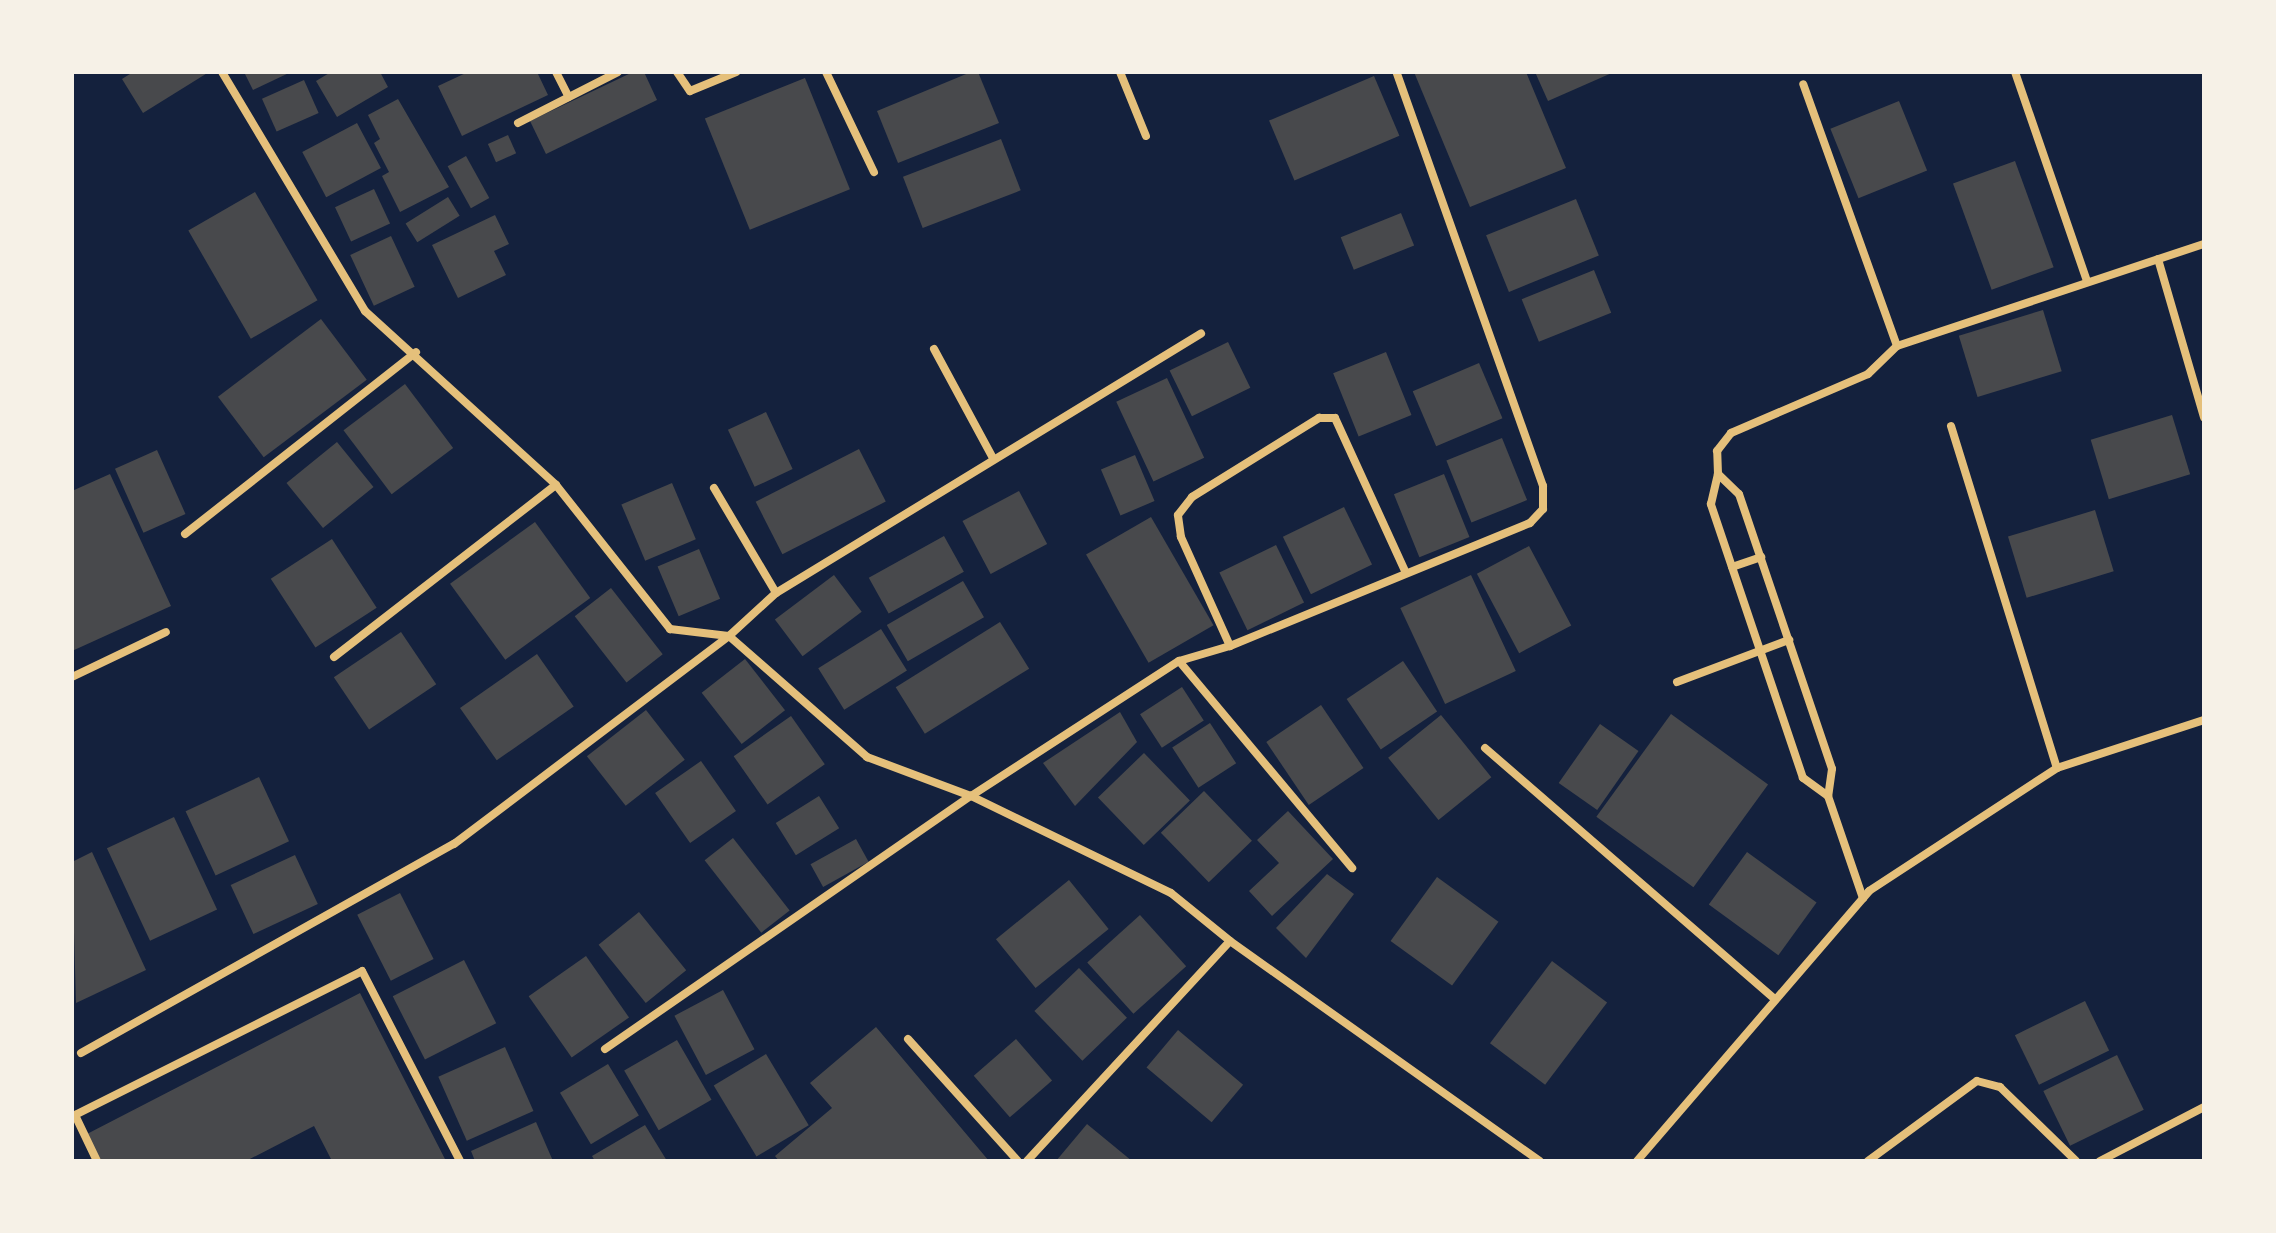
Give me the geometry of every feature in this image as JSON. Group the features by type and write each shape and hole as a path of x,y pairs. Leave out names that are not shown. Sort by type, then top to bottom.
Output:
{"street":[{"path":"222,72 365,311 416,352 556,485 670,629 729,636 867,757 971,796 1171,893 1230,941 1540,1161"},
{"path":"556,72 569,97"},
{"path":"518,123 618,72"},
{"path":"677,72 690,91 736,72"},
{"path":"826,72 874,172"},
{"path":"1120,72 1146,136"},
{"path":"605,1049 971,796 1179,661 1230,646 1530,523 1543,509 1543,486 1396,72"},
{"path":"2015,72 2087,281"},
{"path":"1803,84 1897,346"},
{"path":"1828,796 1803,778 1711,504 1718,474 1717,451 1731,433 1868,374 1897,346 2204,244"},
{"path":"2158,259 2204,417"},
{"path":"81,1053 454,844 729,636 776,593 1201,334"},
{"path":"934,349 993,458"},
{"path":"185,534 416,352"},
{"path":"1230,646 1181,537 1178,515 1192,497 1319,418 1335,418 1406,573"},
{"path":"1951,426 2057,768"},
{"path":"1718,474 1739,494 1761,557 1832,769 1828,796 1863,898"},
{"path":"334,657 556,485"},
{"path":"714,488 776,593"},
{"path":"1732,567 1761,557"},
{"path":"72,677 166,632"},
{"path":"1677,682 1789,640"},
{"path":"1179,661 1352,868"},
{"path":"1637,1161 1775,999 1815,959 1863,898 2057,768 2204,720"},
{"path":"1485,748 1775,999"},
{"path":"1027,1161 1230,941"},
{"path":"97,1161 75,1115 362,971 460,1161"},
{"path":"908,1039 1018,1161"},
{"path":"1868,1161 1977,1081 2000,1087 2076,1161"},
{"path":"2100,1161 2204,1107"}],"building":[{"path":"133,72 209,72 143,113 122,79"},
{"path":"244,72 291,72 253,90"},
{"path":"331,72 380,72 388,87 337,117 316,81"},
{"path":"468,72 537,72 548,95 462,136 438,86"},
{"path":"633,72 644,72 657,100 546,154 530,121"},
{"path":"971,72 978,72 999,123 898,163 877,111"},
{"path":"1414,72 1526,72 1566,168 1470,207"},
{"path":"1535,72 1614,72 1548,101"},
{"path":"1374,76 1399,136 1294,180 1269,121"},
{"path":"805,78 850,189 750,230 705,118"},
{"path":"304,80 319,113 277,132 262,99"},
{"path":"398,99 449,187 400,212 382,176 389,172 374,143 380,139 368,115"},
{"path":"1899,101 1927,171 1858,198 1830,129"},
{"path":"357,123 381,168 326,197 302,152"},
{"path":"508,135 516,153 496,162 488,144"},
{"path":"1001,139 1021,190 923,228 903,177"},
{"path":"466,156 489,198 471,208 448,166"},
{"path":"2015,161 2054,267 1992,290 1953,184"},
{"path":"374,189 390,223 351,242 335,207"},
{"path":"255,192 318,300 251,339 188,230"},
{"path":"448,197 460,216 417,242 406,223"},
{"path":"1576,199 1599,256 1509,292 1486,235"},
{"path":"1401,213 1414,245 1354,270 1341,237"},
{"path":"495,215 509,244 494,251 506,275 458,298 432,245"},
{"path":"391,236 415,287 374,306 350,255"},
{"path":"1594,270 1611,313 1539,342 1522,299"},
{"path":"2043,310 2062,371 1978,397 1959,336"},
{"path":"321,319 367,380 264,457 218,397"},
{"path":"1228,342 1250,388 1192,416 1170,370"},
{"path":"1386,352 1411,415 1359,436 1333,373"},
{"path":"1479,363 1502,418 1436,446 1413,391"},
{"path":"1167,378 1204,458 1153,481 1116,402"},
{"path":"405,384 453,448 392,494 344,430"},
{"path":"766,412 793,469 755,487 728,430"},
{"path":"2172,415 2190,474 2109,499 2091,440"},
{"path":"1502,438 1527,500 1471,523 1446,460"},
{"path":"337,442 374,487 323,528 286,483"},
{"path":"859,449 886,502 782,554 756,502"},
{"path":"157,450 185,514 143,533 115,469"},
{"path":"1135,455 1155,501 1120,515 1101,469"},
{"path":"110,474 171,606 72,651 72,491"},
{"path":"1444,474 1469,537 1419,557 1394,494"},
{"path":"672,483 696,539 645,561 621,504"},
{"path":"1019,491 1047,544 991,574 962,521"},
{"path":"1344,507 1372,565 1311,594 1283,537"},
{"path":"2095,510 2114,571 2027,598 2008,537"},
{"path":"1151,517 1214,625 1149,663 1086,554"},
{"path":"535,522 590,598 505,660 450,584"},
{"path":"944,536 964,572 889,614 869,578"},
{"path":"332,539 377,608 315,648 271,579"},
{"path":"1276,545 1304,603 1247,630 1219,573"},
{"path":"1529,546 1571,625 1519,653 1477,574"},
{"path":"699,549 720,599 679,616 658,567"},
{"path":"834,575 862,612 803,656 775,620"},
{"path":"1471,575 1516,671 1445,704 1400,608"},
{"path":"963,581 984,617 908,661 887,625"},
{"path":"611,588 663,654 626,683 575,616"},
{"path":"1000,622 1029,669 925,734 896,687"},
{"path":"881,629 907,671 844,710 818,668"},
{"path":"401,632 436,684 369,730 334,677"},
{"path":"537,654 574,706 497,760 460,708"},
{"path":"745,659 785,710 742,744 702,693"},
{"path":"1403,661 1437,712 1381,750 1347,699"},
{"path":"1182,687 1204,721 1162,748 1140,714"},
{"path":"1321,705 1363,768 1309,805 1266,742"},
{"path":"646,710 685,760 626,806 587,756"},
{"path":"1120,712 1137,742 1075,806 1043,763"},
{"path":"1671,714 1768,785 1693,887 1596,817"},
{"path":"1441,715 1491,777 1438,820 1388,758"},
{"path":"791,716 825,764 768,804 734,756"},
{"path":"1210,723 1236,763 1198,788 1172,748"},
{"path":"1600,724 1639,751 1597,810 1559,783"},
{"path":"1144,753 1190,800 1144,845 1098,797"},
{"path":"701,761 736,811 690,843 655,793"},
{"path":"259,777 289,841 216,876 186,811"},
{"path":"1204,791 1252,841 1209,882 1161,833"},
{"path":"819,796 839,828 796,855 776,823"},
{"path":"1288,811 1333,859 1272,916 1249,891 1279,863 1257,840"},
{"path":"174,817 217,909 150,941 107,848"},
{"path":"733,838 790,910 761,933 705,860"},
{"path":"856,839 869,862 823,887 811,864"},
{"path":"92,852 146,970 76,1003 72,862"},
{"path":"1747,852 1817,903 1778,955 1709,905"},
{"path":"295,855 318,904 253,934 231,885"},
{"path":"1327,874 1354,894 1306,958 1276,928"},
{"path":"1437,877 1498,922 1452,986 1391,941"},
{"path":"1069,880 1109,929 1036,988 996,939"},
{"path":"400,893 434,959 391,981 357,915"},
{"path":"639,912 686,970 646,1003 599,945"},
{"path":"1140,915 1186,966 1133,1014 1087,963"},
{"path":"586,956 629,1017 572,1058 529,996"},
{"path":"464,960 496,1023 425,1060 393,996"},
{"path":"1552,961 1607,1003 1545,1085 1490,1043"},
{"path":"1079,968 1127,1018 1082,1061 1034,1011"},
{"path":"723,990 754,1049 706,1075 674,1016"},
{"path":"360,993 446,1161 332,1161 314,1126 246,1161 98,1161 85,1135"},
{"path":"2085,1001 2109,1050 2039,1085 2015,1035"},
{"path":"876,1027 989,1161 779,1161 775,1156 832,1108 810,1083"},
{"path":"1178,1030 1243,1085 1212,1122 1147,1068"},
{"path":"1016,1039 1052,1081 1010,1117 974,1076"},
{"path":"677,1040 712,1100 659,1130 624,1070"},
{"path":"505,1047 533,1111 467,1141 438,1077"},
{"path":"766,1054 809,1125 756,1157 714,1085"},
{"path":"2117,1055 2144,1110 2070,1146 2043,1091"},
{"path":"608,1064 639,1115 591,1144 560,1093"},
{"path":"536,1122 553,1161 475,1161 471,1151"},
{"path":"1087,1124 1132,1161 1056,1161"},
{"path":"645,1125 667,1161 595,1161 592,1156"}]}
